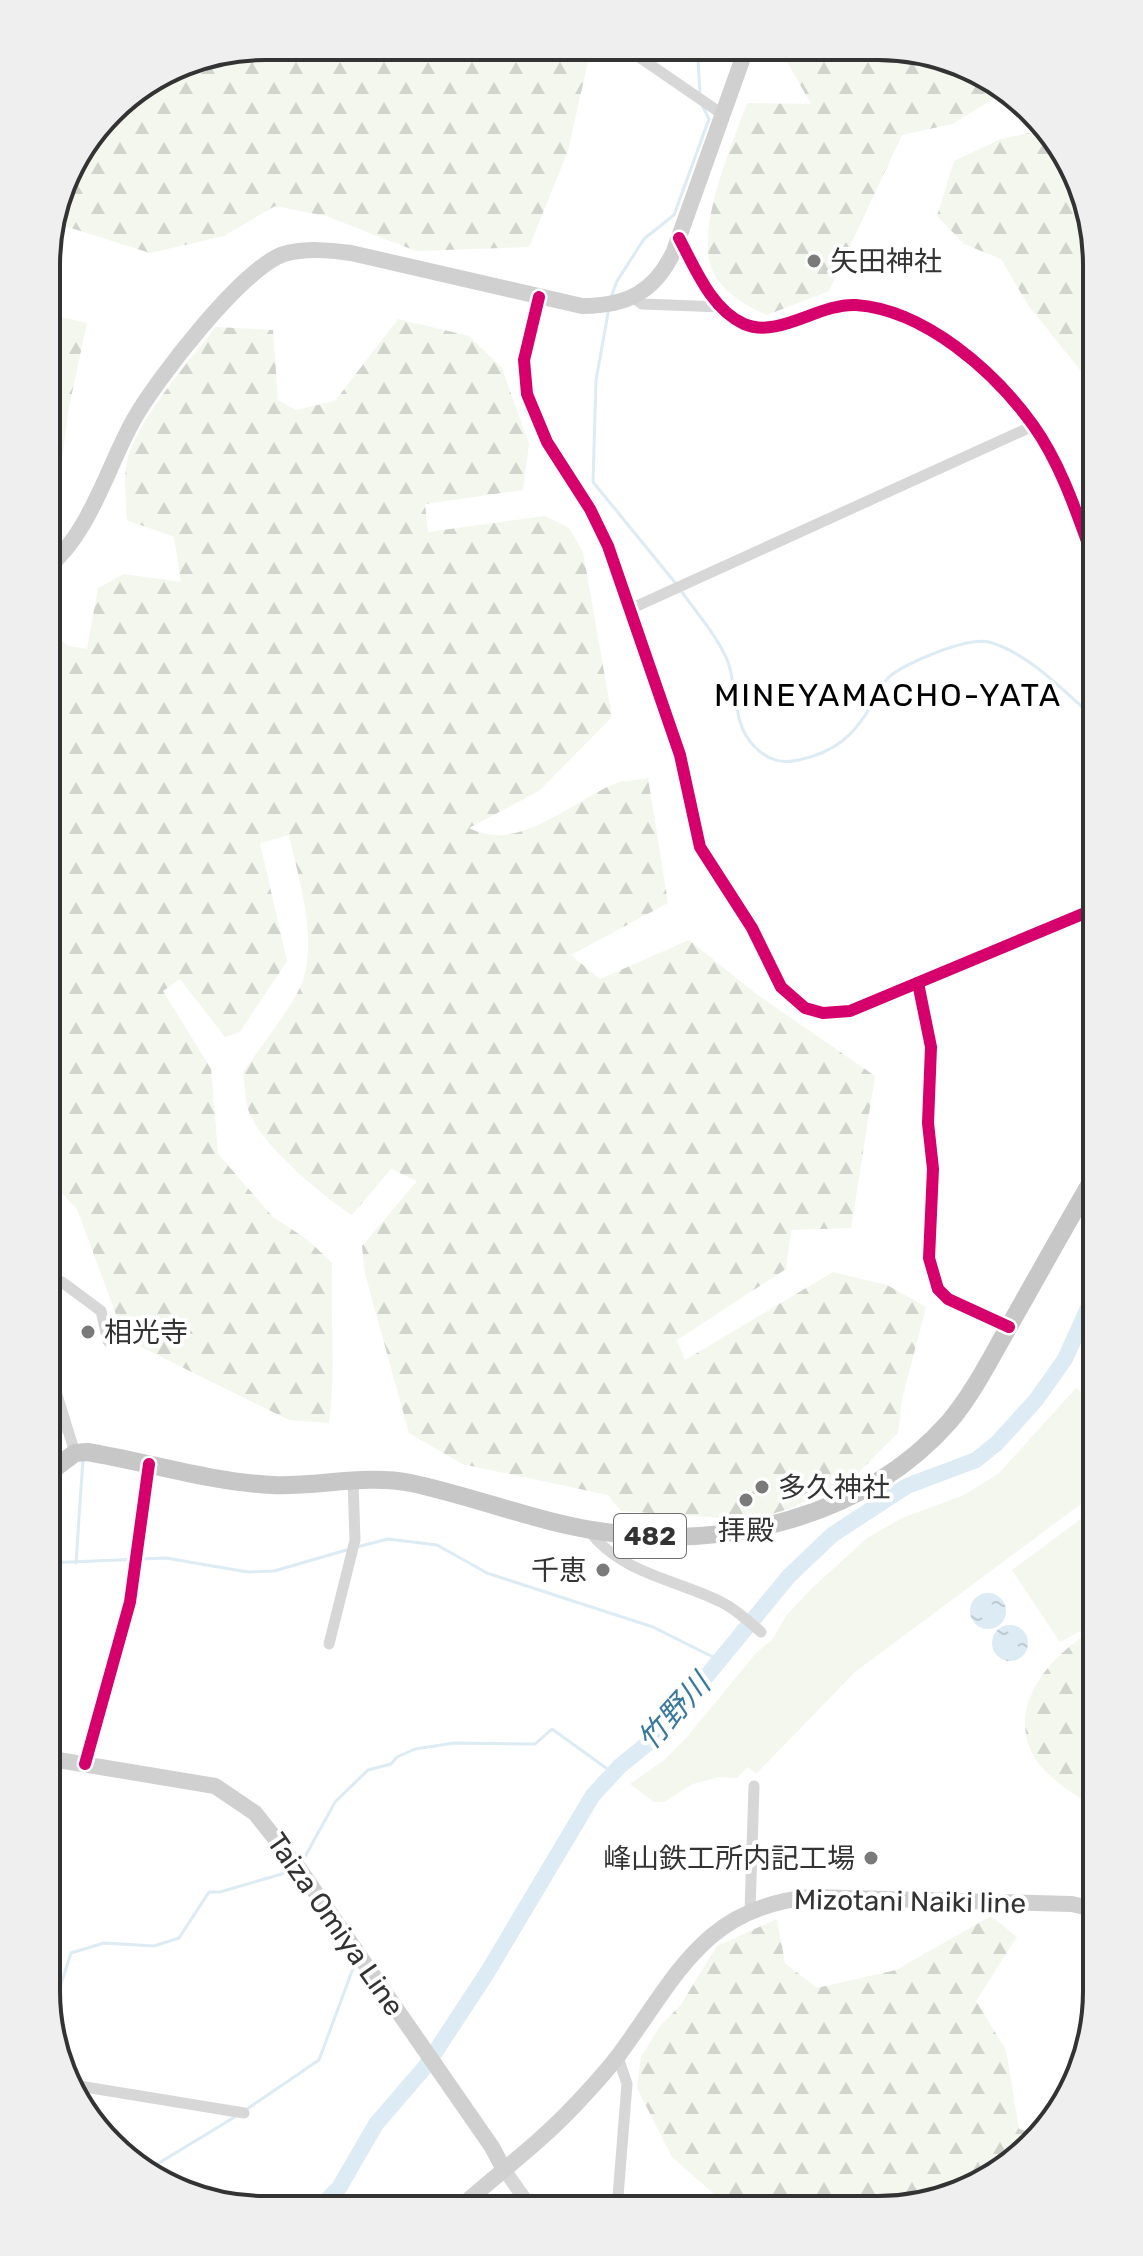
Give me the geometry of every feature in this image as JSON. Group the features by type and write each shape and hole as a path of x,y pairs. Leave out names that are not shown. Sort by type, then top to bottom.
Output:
{"highway":[{"name":"482","path":"75,1453 273,1485 353,1481 409,1483 587,1529 662,1537 736,1532 781,1524 816,1511 874,1482 931,1440 964,1403 1083,1197"},
{"path":"60,1464 75,1453"}],"main road":[{"path":"60,555 70,545 146,401 231,296 263,265 283,255 327,250 539,297 610,304 634,298 658,280 679,238 742,60"},
{"name":"Taiza Omiya Line","path":"60,1760 215,1786 236,1798 271,1829 503,2168"},
{"name":"Mizotani Naiki line","path":"503,2168 574,2106 618,2057 690,1956 711,1935 750,1911 775,1900 811,1897 1083,1907"},
{"path":"472,2196 503,2168"}],"street":[{"path":"643,60 722,114"},
{"path":"679,238 722,307 744,323 761,328 834,307 855,305 891,314 954,347 1000,386 1033,426 1067,489 1083,532"},
{"path":"539,297 524,360 527,394 547,442 590,509 608,546 680,755 700,847 752,928 781,987 805,1008 838,1013 1083,914"},
{"path":"634,298 642,304 722,307"},
{"path":"628,610 1033,426"},
{"path":"918,983 931,1047 928,1123 933,1169 929,1258 938,1289 948,1299 1009,1327"},
{"path":"60,1282 101,1311 108,1341"},
{"path":"60,1404 75,1453"},
{"path":"85,1764 130,1602 149,1464"},
{"path":"329,1644 355,1540 353,1481"},
{"path":"587,1529 621,1560 644,1573 730,1606 761,1632"},
{"path":"750,1911 754,1786"},
{"path":"618,2057 627,2084 618,2196"},
{"path":"84,2087 244,2113"},
{"path":"503,2168 523,2196"}],"green space":[{"path":"265,60 588,60 568,151 529,247 416,251 326,216 275,206 224,236 150,253 64,226 81,174 102,140 140,102 174,81 212,67"},
{"path":"786,60 892,60 918,64 969,81 996,97 952,124 902,135 829,291 767,315 735,297 716,277 708,252 712,209 747,103 811,104"},
{"path":"1034,132 1049,151 1072,199 1083,251 1083,374 1028,305 1001,259 964,244 937,216 954,161 1001,139"},
{"path":"60,317 87,323 69,407 60,474"},
{"path":"398,319 469,336 502,368 529,444 523,490 425,504 428,532 545,516 569,528 583,552 612,717 539,791 469,828 488,834 526,830 617,783 648,778 668,903 571,955 600,979 689,940 755,993 875,1076 851,1228 791,1230 786,1269 677,1340 685,1360 833,1272 887,1285 926,1307 902,1399 898,1433 847,1484 782,1511 750,1520 621,1511 608,1495 462,1464 409,1433 365,1274 362,1246 417,1181 391,1169 352,1215 277,1152 248,1109 243,1072 301,986 307,960 305,906 289,835 260,843 287,961 240,1032 225,1037 180,979 163,991 211,1069 218,1154 273,1217 308,1240 332,1263 329,1423 289,1420 125,1339 77,1209 60,1191 60,639 69,646 87,649 98,588 124,574 181,582 174,537 127,520 126,467 130,451 147,419 216,327 273,330 278,400 296,410 335,401"},
{"path":"1076,1388 1083,1395 1083,1502 855,1672 756,1774 748,1767 737,1778 718,1777 693,1784 664,1802 654,1802 630,1784 664,1760 686,1738 756,1653 772,1640 786,1616 867,1538 902,1518 964,1495 998,1474"},
{"path":"1083,1517 1083,1630 1060,1642 1012,1570"},
{"path":"1081,1638 1083,1800 1037,1762 1026,1734 1030,1697 1039,1680 1065,1650"},
{"path":"991,1916 1017,1937 976,2001 1006,2050 1019,2129 1027,2131 1003,2154 969,2175 944,2185 892,2196 716,2196 672,2157 637,2088 641,2057 660,2026 680,2006 717,1946 777,1919 785,1963 817,1988 896,1970"}],"water":[{"path":"988,1593 1000,1599 1006,1611 1000,1623 988,1629 976,1623 970,1611 976,1599"},
{"path":"1010,1625 1022,1631 1028,1643 1022,1655 1010,1661 998,1655 992,1643 998,1631"}],"waterway":[{"path":"698,60 700,92"},
{"path":"611,297 617,281 644,239 674,215 709,119 703,107"},
{"path":"609,308 596,380 593,482 677,585"},
{"path":"681,591 713,634 728,662 742,729 760,751 775,760 799,760 833,747 858,725 888,678 907,665 966,643 989,642 1019,655 1083,708"},
{"name":"竹野川","path":"331,2196 339,2188 376,2124 426,2066 487,1973 593,1795 620,1766 658,1735 789,1576 832,1535 907,1486 976,1460 997,1443 1036,1400 1065,1359 1083,1319"},
{"path":"76,1563 83,1459"},
{"path":"357,1547 388,1539 437,1545 487,1573 653,1627 719,1660"},
{"path":"60,1562 166,1558 248,1572 274,1571 350,1549"},
{"path":"301,1864 335,1802 368,1770 391,1764 397,1757 415,1749 454,1743 535,1744 552,1729 613,1773"},
{"path":"60,1999 61,1984 71,1953 104,1943 154,1946 179,1938 209,1892 220,1892 292,1871"},
{"path":"244,2111 319,2060 355,1963"},
{"path":"156,2165 238,2115"}],"cycle path":[{"path":"679,238 713,298 744,324 771,327 828,309 856,305 882,309 907,318 956,347 999,384 1033,425 1053,458 1083,530"},
{"path":"539,297 524,360 527,394 547,442 590,509 608,546 680,755 700,847 752,928 781,987 805,1008 823,1013 850,1011 1083,914"},
{"path":"918,983 931,1047 928,1123 933,1169 929,1258 938,1289 948,1299 1009,1327"},
{"path":"85,1764 130,1602 149,1464"}],"place":[{"name":"矢田神社","path":"814,261"},
{"name":"相光寺","path":"88,1332"},
{"name":"多久神社","path":"762,1487"},
{"name":"拝殿","path":"746,1500"},
{"name":"千恵","path":"603,1570"},
{"name":"峰山鉄工所内記工場","path":"871,1858"}],"district":[{"name":"MINEYAMACHO-YATA","path":"888,695"}]}
